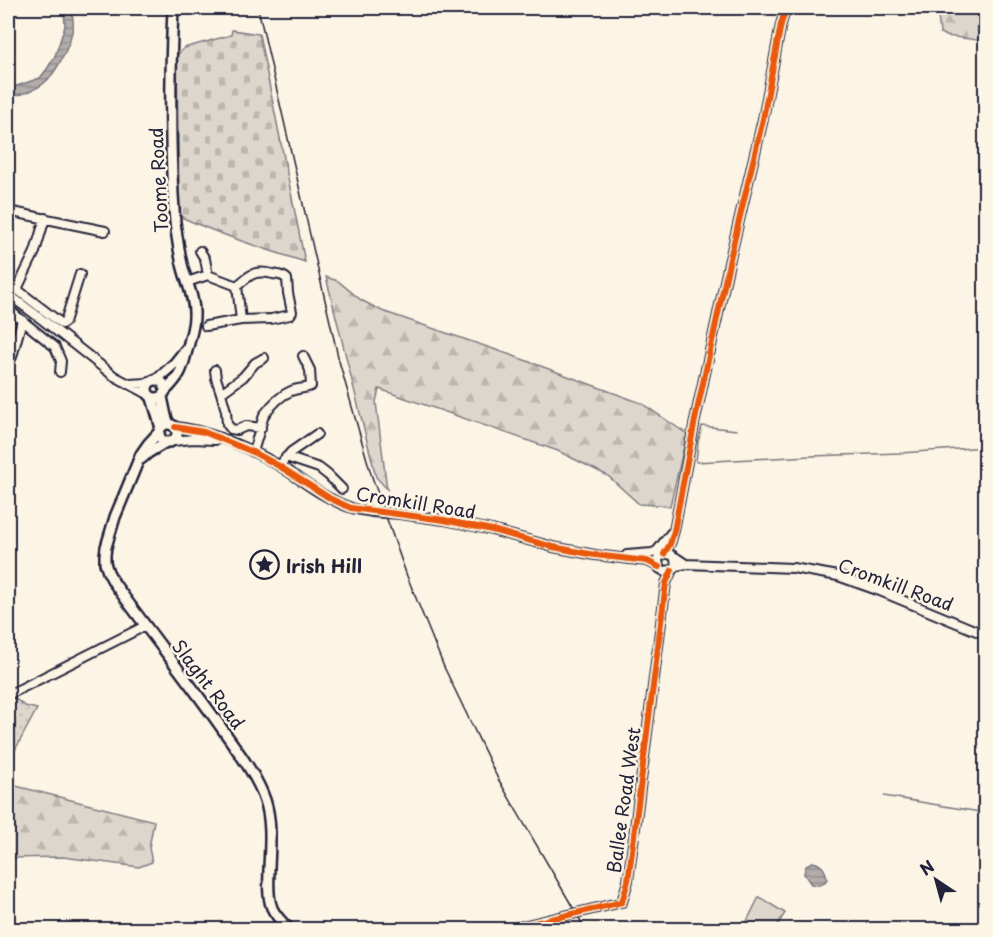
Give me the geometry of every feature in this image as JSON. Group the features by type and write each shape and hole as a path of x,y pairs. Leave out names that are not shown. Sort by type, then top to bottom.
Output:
{"main road":[{"name":"Toome Road","path":"157,395 174,383 183,368 194,314 177,233 173,174 173,8"},
{"path":"166,428 178,433 177,437 170,441 160,437 166,428 166,416 157,395 147,389 152,381 174,364 188,348"},
{"path":"152,381 163,383 157,395"},
{"name":"Slaght Road","path":"166,428 144,449 136,465 115,517 106,547 105,563 114,583 199,695 260,787 270,823 270,900 274,911 290,930"},
{"name":"Slaght Road","path":"136,465 148,453 170,441"}],"street":[{"path":"670,544 674,563 667,572 661,569 658,562 670,544 674,531 710,351 786,9"},
{"path":"8,211 105,231"},
{"path":"45,218 35,252 18,287 19,291 62,324 65,322 80,272"},
{"path":"200,251 205,259 207,275"},
{"path":"206,326 271,319 291,314 288,281 284,276 263,271 255,272 237,286"},
{"path":"187,282 207,275 237,286"},
{"path":"237,286 241,321"},
{"path":"8,294 114,376 157,395"},
{"path":"8,311 55,347 61,361 60,372"},
{"path":"8,362 12,357 22,320"},
{"path":"253,452 264,415 290,391 311,386 310,370 303,356"},
{"path":"221,393 243,377 255,363 264,358"},
{"path":"215,370 226,411 227,424 231,429 237,430 246,426 261,428"},
{"path":"128,384 152,381"},
{"name":"Cromkill Road","path":"166,428 204,432 253,452 331,499 351,508 444,520 542,544 602,556 647,561 661,569"},
{"path":"279,466 291,452 317,434"},
{"name":"Cromkill Road","path":"170,441 201,439 229,442"},
{"path":"286,457 319,468 342,489"},
{"path":"602,556 652,554 674,531"},
{"path":"662,555 669,554 674,563"},
{"name":"Cromkill Road","path":"647,561 662,555"},
{"name":"Cromkill Road","path":"674,563 793,568 838,576 986,635"},
{"name":"Ballee Road West","path":"506,930 622,902 628,881 666,583 674,563"},
{"name":"Ballee Road West","path":"661,569 666,583"},
{"path":"8,695 145,626"}],"green space":[{"path":"937,8 985,8 985,41 946,36 940,33"},
{"path":"232,30 259,34 305,262 179,216 177,55 184,48 231,35"},
{"path":"326,277 338,281 361,300 382,311 641,403 687,434 670,506 639,504 608,476 558,451 379,389 376,402 387,489 376,477"},
{"path":"8,698 14,698 25,706 37,709 8,763"},
{"path":"8,784 154,821 149,848 152,862 139,867 63,857 8,858"},
{"path":"759,897 785,913 775,929 744,927"}],"shaded area":[{"path":"64,8 71,8 73,24 72,33 58,66 39,87 8,98 8,89 40,78 47,69 55,56 65,26"},
{"path":"813,862 822,866 826,873 827,879 820,885 811,884 804,874 806,866"}],"waterway":[{"path":"737,430 702,426 696,462 986,447"},
{"path":"884,796 986,813"}],"railway":[{"path":"258,8 339,361 371,474 407,576 444,667 497,777 586,930"}],"cycle path":[{"path":"664,554 674,531 695,420 785,11"},
{"path":"175,427 204,432 253,452 331,499 351,508 444,520 492,530 553,547 647,561 659,567"},
{"path":"506,930 622,902 628,881 666,583 672,570"}],"place":[{"name":"Irish Hill","path":"265,565"}]}
